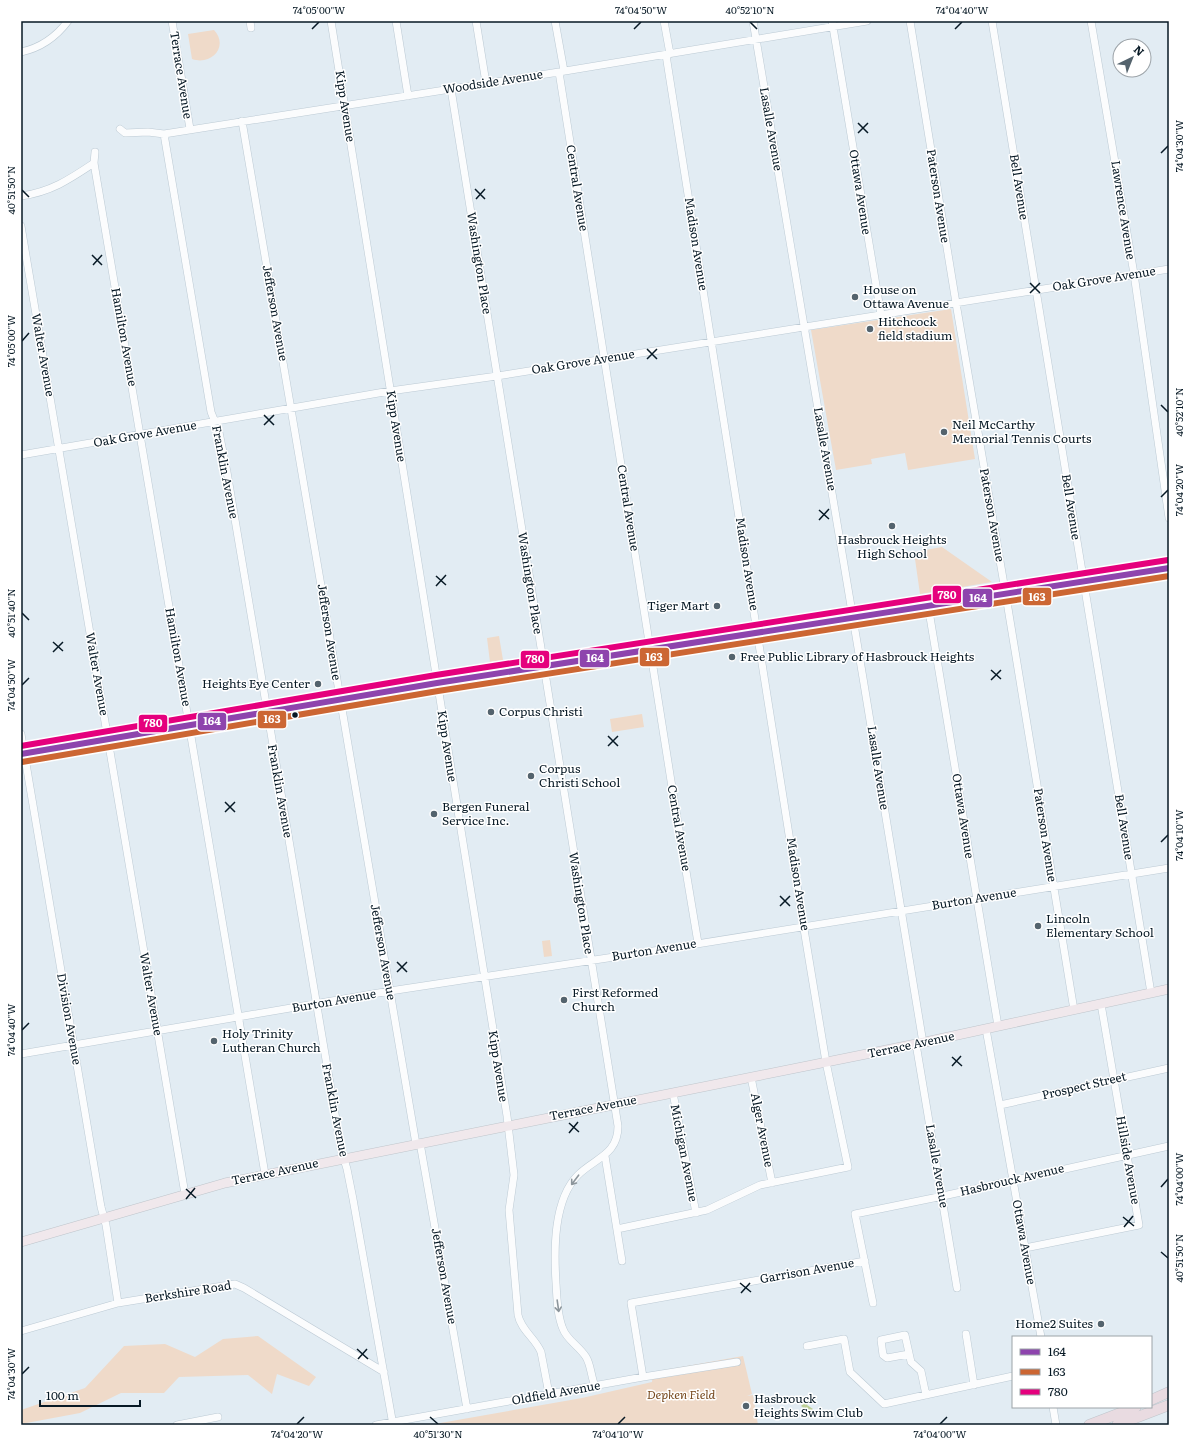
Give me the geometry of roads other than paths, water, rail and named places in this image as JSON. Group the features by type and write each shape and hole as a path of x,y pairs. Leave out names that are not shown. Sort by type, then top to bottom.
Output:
{"highway":[{"path":"1152,1400 1169,1392"},
{"path":"1117,1425 1166,1406"},
{"path":"1089,1425 1133,1408"}],"main road":[{"name":"Terrace Avenue","path":"21,1242 185,1194 265,1174 920,1043 1169,989"}],"street":[{"path":"21,52 35,48 46,42 68,21"},
{"name":"Terrace Avenue","path":"172,21 190,129"},
{"name":"Kipp Avenue","path":"331,21 346,106 390,391 508,1125 514,1173 509,1210 518,1315 522,1326 539,1347 541,1352 549,1394"},
{"path":"396,21 408,96"},
{"path":"476,21 486,84"},
{"name":"Central Avenue","path":"555,21 561,72 604,359 698,943"},
{"name":"Madison Avenue","path":"664,21 712,342 804,926 826,1062 848,1167 842,1170 772,1183"},
{"name":"Lasalle Avenue","path":"753,21 901,910 957,1288"},
{"name":"Woodside Avenue","path":"120,129 125,134 148,132 164,134 756,40 833,24 867,21"},
{"name":"Paterson Avenue","path":"910,21 1074,1010"},
{"name":"Bell Avenue","path":"992,21 1151,993"},
{"name":"Lawrence Avenue","path":"1092,21 1134,274 1169,518"},
{"name":"Ottawa Avenue","path":"833,24 881,315"},
{"name":"Washington Place","path":"451,89 614,1104 618,1133 613,1147 605,1156"},
{"name":"Jefferson Avenue","path":"242,121 390,991 467,1409"},
{"name":"Franklin Avenue","path":"164,134 211,412 220,432 227,472 341,1149 353,1200 393,1423"},
{"path":"21,196 41,193 57,186 94,163 95,152"},
{"name":"Hamilton Avenue","path":"94,163 265,1174"},
{"name":"Walter Avenue","path":"21,226 185,1194"},
{"name":"Oak Grove Avenue","path":"21,455 390,391 497,376 1169,269"},
{"path":"23,753 108,740 437,683 1083,580 1169,568"},
{"name":"Ottawa Avenue","path":"928,605 998,1026"},
{"name":"Division Avenue","path":"21,734 23,753 118,1303"},
{"name":"Burton Avenue","path":"21,1054 390,991 485,982 591,960 1169,868"},
{"name":"Hillside Avenue","path":"1025,1248 1139,1225 1101,1004"},
{"name":"Ottawa Avenue","path":"986,1029 1041,1336"},
{"name":"Prospect Street","path":"1000,1105 1169,1068"},
{"name":"Alger Avenue","path":"751,1077 772,1183"},
{"name":"Michigan Avenue","path":"673,1093 696,1213"},
{"name":"Hasbrouck Avenue","path":"864,1261 855,1214 1169,1146"},
{"path":"595,1386 586,1357 566,1335 561,1323 556,1292 556,1234 560,1212 571,1184 579,1175 605,1156 622,1261"},
{"path":"617,1229 696,1213 718,1206 751,1189 772,1183"},
{"path":"864,1261 873,1303"},
{"name":"Garrison Avenue","path":"643,1377 631,1303 864,1261"},
{"name":"Berkshire Road","path":"21,1331 118,1303 234,1284 239,1285 384,1372"},
{"path":"966,1334 974,1385"},
{"path":"807,1346 844,1339 850,1372 884,1404 1012,1376"},
{"path":"909,1354 911,1362 921,1371 926,1395"},
{"name":"Oldfield Avenue","path":"376,1425 643,1377 737,1362"},
{"path":"1053,1408 1056,1425"},
{"path":"177,1425 218,1417"}],"place":[{"name":"House on Ottawa Avenue","path":"855,297"},
{"name":"Hitchcock field stadium","path":"870,329"},
{"name":"Neil McCarthy Memorial Tennis Courts","path":"944,432"},
{"name":"Hasbrouck Heights High School","path":"892,526"},
{"name":"Tiger Mart","path":"717,606"},
{"name":"Free Public Library of Hasbrouck Heights","path":"732,657"},
{"name":"Heights Eye Center","path":"318,684"},
{"name":"Corpus Christi","path":"491,712"},
{"name":"Corpus Christi School","path":"531,776"},
{"name":"Bergen Funeral Service Inc.","path":"434,814"},
{"name":"Lincoln Elementary School","path":"1038,926"},
{"name":"First Reformed Church","path":"564,1000"},
{"name":"Holy Trinity Lutheran Church","path":"214,1041"},
{"name":"Home2 Suites","path":"1101,1324"},
{"name":"Hasbrouck Heights Swim Club","path":"746,1406"}],"park label":[{"name":"Depken Field","path":"681,1395"}]}
